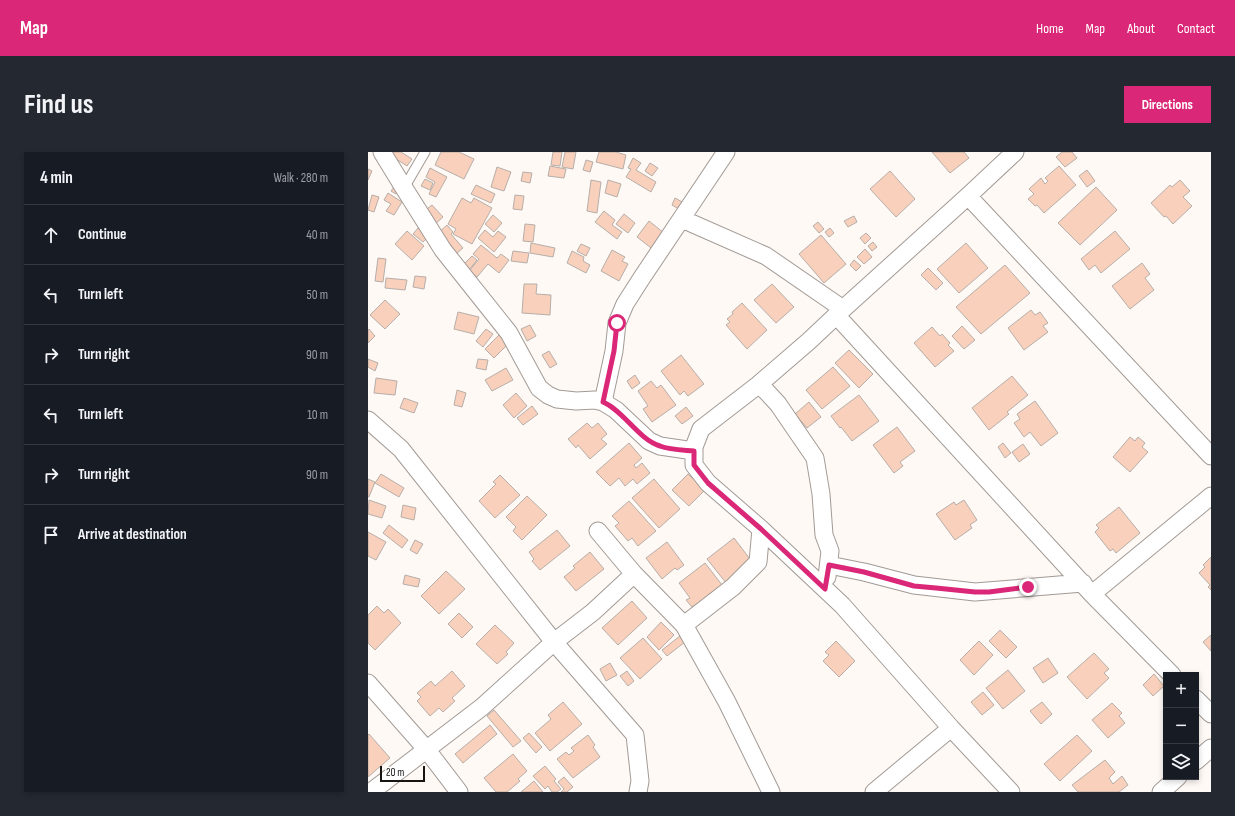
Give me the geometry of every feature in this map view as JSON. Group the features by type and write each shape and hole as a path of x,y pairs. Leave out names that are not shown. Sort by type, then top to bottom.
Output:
{"street":[{"path":"382,152 443,250 509,333 539,388 548,395 557,399 576,401 595,400 603,402 616,410 649,441 660,446 694,451"},
{"path":"603,402 614,351 617,323 625,304 726,152"},
{"path":"1011,792 951,728 842,605 761,529 708,483 694,465 694,446 701,429 758,385 809,341 1015,152"},
{"path":"968,196 1211,456"},
{"path":"682,219 766,256 839,312 1087,588 1169,672"},
{"path":"758,385 778,404 815,458 824,535 830,551 825,589"},
{"path":"368,420 401,449 554,642 635,735 640,781 638,792"},
{"path":"829,565 864,572 914,586 975,592 1087,588 1211,496"},
{"path":"684,625 733,587 758,562 761,529"},
{"path":"598,531 634,574 684,625 727,702 771,792"},
{"path":"371,792 482,706 554,642 593,612 634,574"},
{"path":"368,683 427,750 459,792"},
{"path":"1199,702 1211,714"},
{"path":"874,792 951,728"},
{"path":"1199,758 1211,748"},
{"path":"1161,792 1175,780"}],"lane":[{"path":"404,188 425,152"}],"building":[{"path":"392,152 401,152 412,159 407,166 390,155"},
{"path":"441,152 459,152 474,159 464,179 435,165"},
{"path":"553,152 562,152 560,166 551,165"},
{"path":"565,152 576,152 573,169 562,167"},
{"path":"599,152 616,152 626,155 623,169 596,162"},
{"path":"932,152 964,152 969,158 950,173"},
{"path":"1062,152 1072,152 1077,158 1065,167 1056,157"},
{"path":"633,158 641,163 636,170 656,182 651,192 626,177 631,169 628,168"},
{"path":"586,160 593,162 590,172 583,170"},
{"path":"650,163 658,168 652,176 645,171"},
{"path":"550,166 566,169 564,178 548,176"},
{"path":"1059,166 1076,185 1044,213 1037,205 1035,206 1028,199 1034,194 1029,189 1041,178 1045,184 1048,181 1045,178"},
{"path":"497,167 511,172 504,191 491,187"},
{"path":"430,168 447,177 436,197 429,194 435,182 426,177"},
{"path":"368,169 372,171 368,180"},
{"path":"1087,170 1095,181 1087,187 1079,176"},
{"path":"890,171 915,199 896,217 870,189"},
{"path":"523,172 532,173 530,183 521,181"},
{"path":"425,179 433,183 430,190 421,186"},
{"path":"591,180 601,182 597,213 587,211"},
{"path":"608,180 621,184 617,197 605,193"},
{"path":"1180,180 1190,191 1183,197 1192,206 1173,224 1151,203 1170,185 1172,187"},
{"path":"476,185 495,194 491,203 471,194"},
{"path":"394,187 399,190 396,194 391,191"},
{"path":"1096,187 1117,210 1080,245 1058,223"},
{"path":"388,193 402,202 394,215 386,211 391,204 384,200"},
{"path":"372,195 379,197 374,212 368,210"},
{"path":"515,195 524,196 522,210 513,209"},
{"path":"462,198 471,203 474,198 492,208 472,244 453,234 456,229 448,224"},
{"path":"675,198 686,204 682,211 672,205"},
{"path":"432,205 443,217 433,226 422,213"},
{"path":"604,211 615,220 612,225 622,232 617,239 595,222"},
{"path":"624,214 635,223 628,233 616,224"},
{"path":"493,215 502,223 494,232 485,224"},
{"path":"854,216 857,222 848,227 844,221"},
{"path":"649,221 664,233 655,251 637,237"},
{"path":"818,222 824,229 819,233 813,226"},
{"path":"525,224 535,225 533,242 523,241"},
{"path":"447,225 453,232 451,234 463,248 456,254 438,233"},
{"path":"418,228 428,237 423,242 413,234"},
{"path":"830,228 834,233 829,237 825,232"},
{"path":"485,230 493,237 498,231 506,237 494,252 478,238"},
{"path":"407,231 424,246 412,260 395,244"},
{"path":"1115,231 1130,249 1101,273 1095,265 1089,270 1081,259"},
{"path":"866,233 871,238 865,244 860,238"},
{"path":"821,235 846,264 824,283 799,254"},
{"path":"873,242 877,247 872,251 868,246"},
{"path":"531,243 555,248 553,257 530,253"},
{"path":"966,243 988,268 959,293 937,269"},
{"path":"581,244 590,248 586,256 577,251"},
{"path":"481,245 497,258 501,254 509,260 499,273 488,264 477,277 469,271 479,259 473,254"},
{"path":"865,249 872,257 864,264 857,257"},
{"path":"612,250 625,257 622,261 628,264 619,281 601,271"},
{"path":"513,251 529,253 527,263 511,261"},
{"path":"572,251 584,257 583,261 590,265 586,273 567,263"},
{"path":"472,256 477,260 469,270 463,265"},
{"path":"378,258 386,259 383,282 375,281"},
{"path":"854,260 861,266 856,271 850,265"},
{"path":"1142,263 1150,274 1145,278 1154,290 1130,309 1112,286"},
{"path":"1005,265 1030,293 981,334 956,307"},
{"path":"928,268 943,283 936,290 921,275"},
{"path":"415,276 426,277 424,289 413,287"},
{"path":"386,278 407,280 405,290 385,288"},
{"path":"524,284 537,284 536,294 551,295 550,315 522,313"},
{"path":"772,284 794,307 776,323 754,300"},
{"path":"385,300 400,314 385,329 370,315"},
{"path":"742,303 767,330 747,349 726,325 730,322 727,319 733,314 732,312"},
{"path":"1031,310 1035,315 1040,312 1048,323 1043,326 1048,332 1024,350 1008,328"},
{"path":"458,312 479,317 474,334 454,329"},
{"path":"530,325 536,336 527,341 521,329"},
{"path":"962,326 975,340 964,349 952,336"},
{"path":"932,327 940,336 942,334 950,343 948,345 954,351 935,367 914,343"},
{"path":"369,329 375,336 368,343 368,330"},
{"path":"486,329 493,334 483,347 476,341"},
{"path":"499,335 508,344 494,358 485,349"},
{"path":"849,350 873,374 859,388 835,363"},
{"path":"549,351 557,364 550,368 542,355"},
{"path":"681,355 704,384 688,396 684,391 680,395 661,371"},
{"path":"368,359 378,363 375,371 368,367"},
{"path":"478,359 488,360 486,370 476,368"},
{"path":"833,367 850,386 822,409 806,390"},
{"path":"506,368 513,380 492,391 485,380"},
{"path":"635,375 640,383 632,389 627,381"},
{"path":"1012,376 1028,395 1007,412 1009,414 989,430 972,408"},
{"path":"376,378 397,381 395,395 374,393"},
{"path":"651,381 657,388 661,385 676,405 652,422 643,409 648,406 638,391"},
{"path":"457,390 466,393 462,407 454,405"},
{"path":"516,393 527,406 514,418 503,405"},
{"path":"859,395 879,421 852,441 831,416"},
{"path":"404,398 418,403 414,413 400,408"},
{"path":"1035,401 1058,433 1041,446 1030,432 1024,437 1014,423 1020,419 1017,414"},
{"path":"809,402 821,417 807,428 795,414"},
{"path":"532,406 538,414 523,425 517,418"},
{"path":"686,407 693,416 682,424 675,416"},
{"path":"587,423 592,428 598,423 607,434 601,439 607,444 590,459 578,445 576,448 568,439"},
{"path":"897,427 915,451 900,462 903,466 894,473 873,445"},
{"path":"1130,437 1135,441 1138,437 1145,443 1142,447 1148,452 1130,472 1113,457"},
{"path":"629,443 642,458 634,465 636,468 642,463 650,473 637,484 633,479 625,486 619,478 610,486 596,472"},
{"path":"1003,443 1011,453 1005,458 998,447"},
{"path":"1023,444 1030,454 1019,462 1012,452"},
{"path":"381,474 404,488 399,497 375,483"},
{"path":"688,474 705,490 689,506 672,490"},
{"path":"500,475 520,495 495,518 479,501 496,484 493,482"},
{"path":"368,479 375,482 369,497 368,497"},
{"path":"654,479 680,509 659,528 632,498"},
{"path":"527,496 547,515 522,540 513,531 516,527 506,517"},
{"path":"369,500 386,506 382,518 368,514"},
{"path":"964,500 977,520 970,525 972,528 955,540 936,514 954,502 956,505"},
{"path":"629,501 656,531 638,546 632,538 628,541 615,526 619,523 612,516"},
{"path":"403,505 416,508 414,520 401,517"},
{"path":"1119,507 1140,533 1116,553 1113,549 1110,551 1095,532 1099,528 1096,525"},
{"path":"389,525 408,540 402,548 383,533"},
{"path":"557,530 570,546 540,570 532,561 534,559 529,552"},
{"path":"368,532 386,542 376,560 368,556"},
{"path":"734,538 753,563 727,584 707,559"},
{"path":"415,540 423,544 417,554 410,550"},
{"path":"667,542 684,565 677,570 675,568 662,579 646,558"},
{"path":"590,552 604,569 576,591 564,577 575,568 573,566"},
{"path":"1211,557 1211,590 1208,587 1210,585 1199,573 1205,567 1203,565"},
{"path":"705,563 726,590 699,610 695,605 692,607 686,600 690,598 679,583"},
{"path":"446,571 465,589 439,614 421,596"},
{"path":"405,575 420,579 418,587 403,584"},
{"path":"632,601 647,618 618,645 602,628"},
{"path":"377,606 384,613 388,609 401,623 375,650 368,643 368,615"},
{"path":"459,613 473,627 462,638 448,624"},
{"path":"661,622 674,635 659,650 647,637"},
{"path":"495,625 514,643 506,652 508,654 497,664 476,644"},
{"path":"1000,630 1017,647 1006,658 989,641"},
{"path":"1211,635 1211,651 1203,642"},
{"path":"680,636 685,642 667,656 662,650"},
{"path":"643,638 662,659 640,679 620,658"},
{"path":"836,641 855,661 839,677 823,661 829,655 825,652"},
{"path":"979,641 993,655 974,675 960,660"},
{"path":"1094,653 1109,669 1104,673 1109,678 1087,699 1067,677"},
{"path":"1048,658 1058,673 1043,683 1033,668"},
{"path":"610,663 617,675 606,681 600,669"},
{"path":"1008,670 1025,691 1003,709 986,688"},
{"path":"452,671 465,686 452,698 455,701 443,712 439,708 430,716 417,701 421,697 417,693 431,681 435,686"},
{"path":"627,671 634,681 628,686 620,676"},
{"path":"1154,674 1163,685 1163,687 1153,696 1143,685"},
{"path":"983,692 994,705 982,715 971,702"},
{"path":"563,702 582,724 550,751 535,733 551,719 548,715"},
{"path":"1042,702 1052,714 1041,724 1030,711"},
{"path":"1112,703 1122,713 1119,716 1125,723 1108,738 1092,720"},
{"path":"494,710 521,741 513,747 487,716"},
{"path":"490,725 497,734 463,763 455,754"},
{"path":"529,733 542,747 536,753 523,738"},
{"path":"369,734 390,758 368,777 368,735"},
{"path":"588,735 595,745 593,747 600,757 573,778 557,759 566,752 569,755 574,751 571,748"},
{"path":"1077,735 1092,751 1060,781 1044,764"},
{"path":"513,754 527,771 518,779 520,781 507,792 496,792 484,778"},
{"path":"1105,760 1115,772 1109,778 1113,784 1122,776 1128,785 1119,792 1078,792 1072,785"},
{"path":"545,766 556,779 554,781 561,789 557,792 552,792 548,786 545,789 533,776"},
{"path":"564,777 573,787 567,792 561,792 564,789 558,782"},
{"path":"534,781 543,792 521,792"}],"route":[{"path":"617,323 614,351 603,402 616,410 649,441 660,446 694,451 694,465 708,483 761,529 825,589 829,565 864,572 914,586 975,592 989,592 1028,587"}]}
